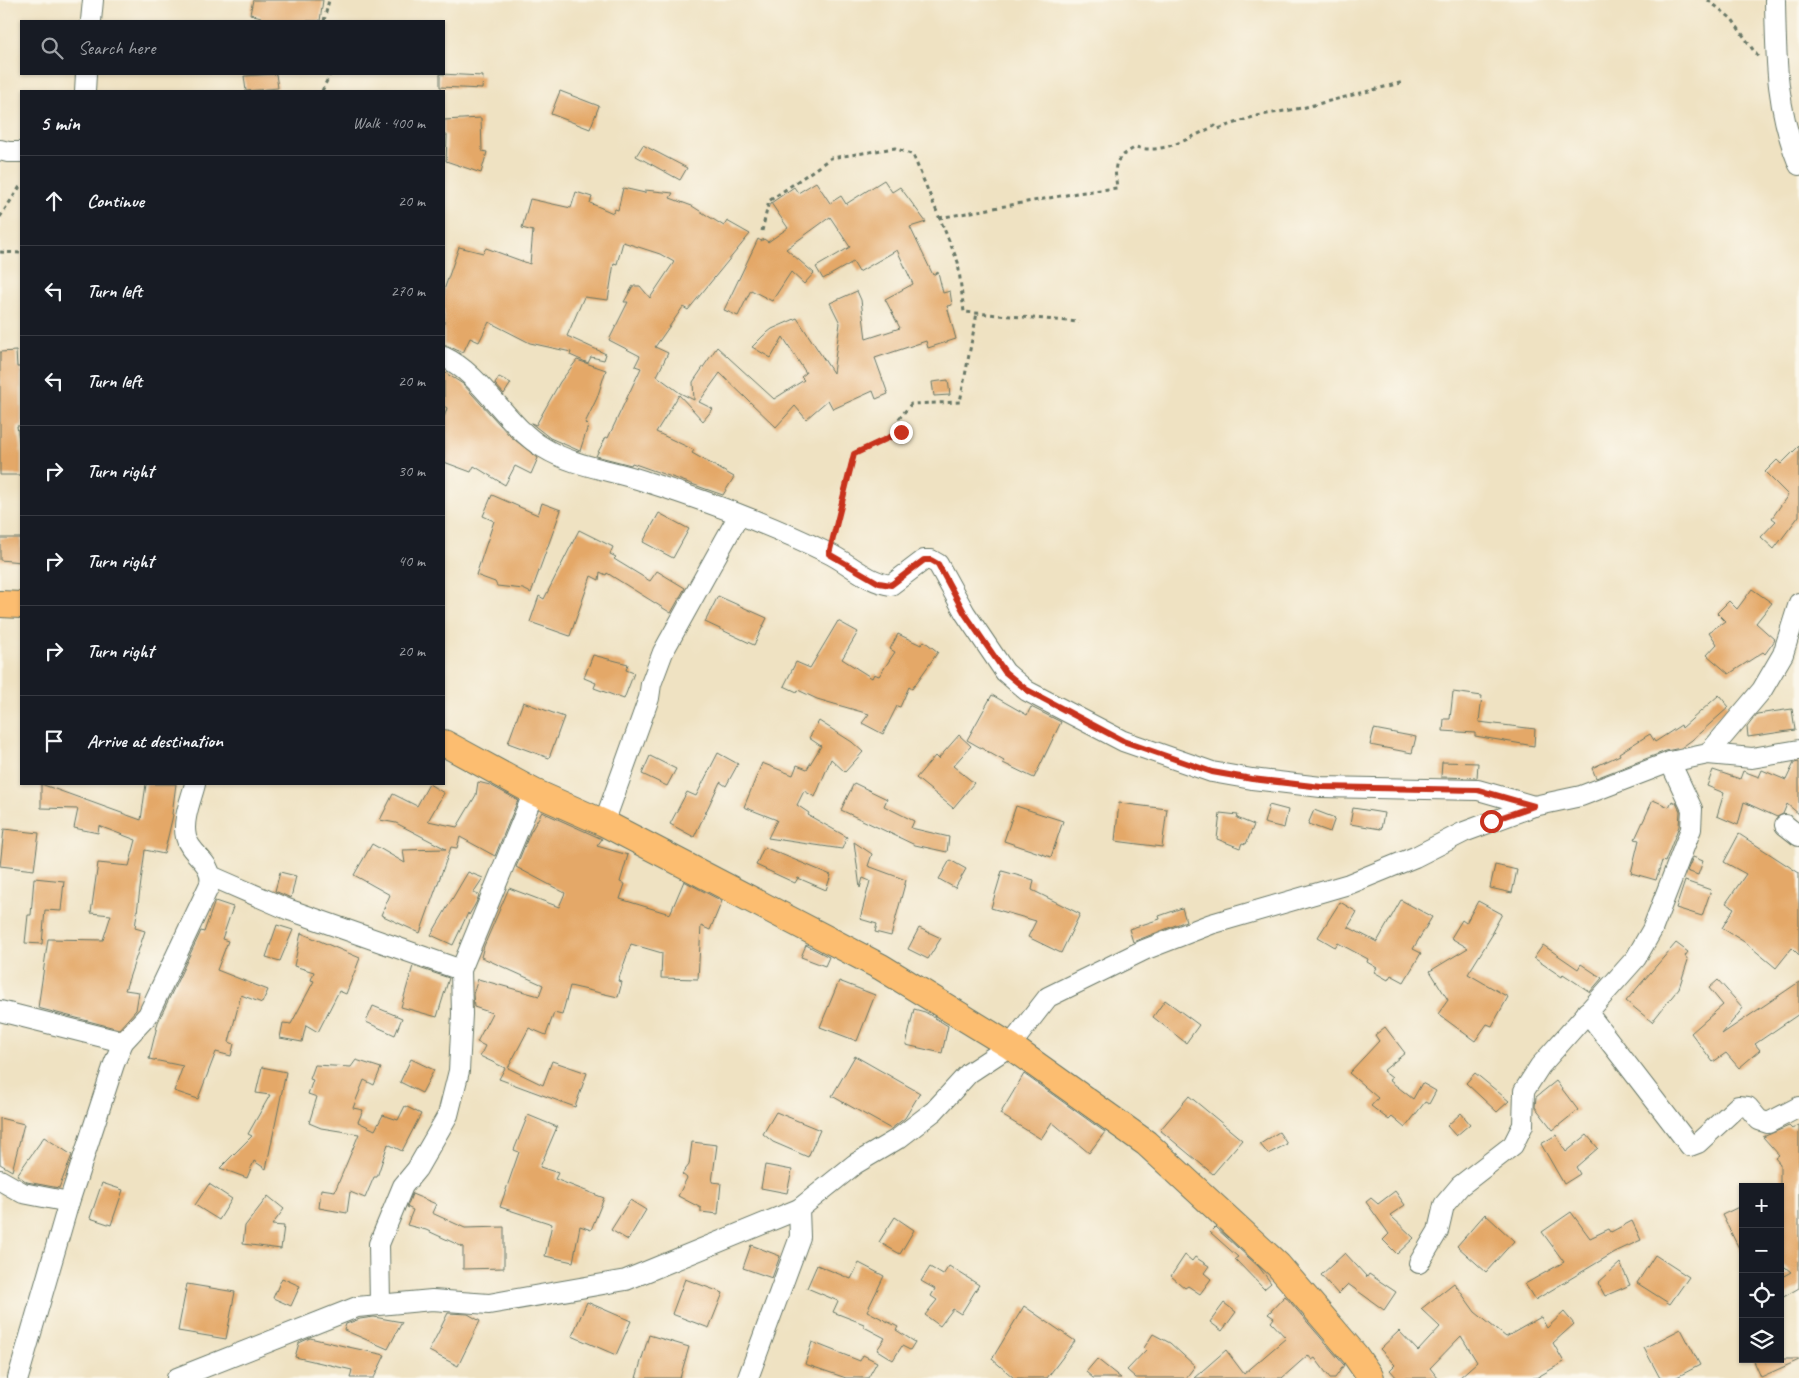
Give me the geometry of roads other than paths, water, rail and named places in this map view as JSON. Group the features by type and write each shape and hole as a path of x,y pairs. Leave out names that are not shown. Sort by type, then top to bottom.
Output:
{"main road":[{"path":"0,604 20,605"},
{"path":"445,744 534,792 604,823 881,967 1010,1046 1146,1143 1278,1265 1355,1355 1371,1378"}],"street":[{"path":"91,20 92,0"},
{"path":"1775,0 1777,84 1790,142 1799,165"},
{"path":"85,90 86,75"},
{"path":"0,150 20,152"},
{"path":"445,357 453,361 489,395 525,436 546,450 589,466 664,487 773,527 829,554 879,583 891,585 924,560 931,560 938,564 965,614 1005,672 1027,690 1123,741 1212,772 1252,779 1321,787 1478,790 1534,806"},
{"path":"604,823 645,712 651,684 663,652 739,515"},
{"path":"1708,754 1762,690 1783,654 1799,603"},
{"path":"177,1378 356,1307 380,1303 432,1300 489,1304 626,1280 799,1208 855,1164 899,1138 934,1111 970,1073 1010,1046 1048,997 1144,950 1211,924 1349,884 1415,856 1464,832 1534,806 1581,796 1670,762 1708,754 1752,758 1799,750"},
{"path":"1419,1263 1438,1231 1444,1205 1460,1186 1514,1145 1523,1124 1524,1091 1540,1066 1636,958 1652,930 1691,829 1692,809 1670,762"},
{"path":"18,1378 69,1202 123,1042 148,1015 210,884 211,876 203,860 191,848 186,838 185,821 195,785"},
{"path":"380,1303 379,1244 403,1186 417,1169 448,1115 459,1071 462,1014 461,970 534,792"},
{"path":"211,876 287,910 461,970"},
{"path":"0,1011 123,1042"},
{"path":"1587,1012 1690,1146 1698,1143 1738,1106 1748,1107 1759,1120 1768,1123 1799,1107"},
{"path":"0,1180 23,1193 69,1202"},
{"path":"748,1378 800,1237 799,1208"}]}
